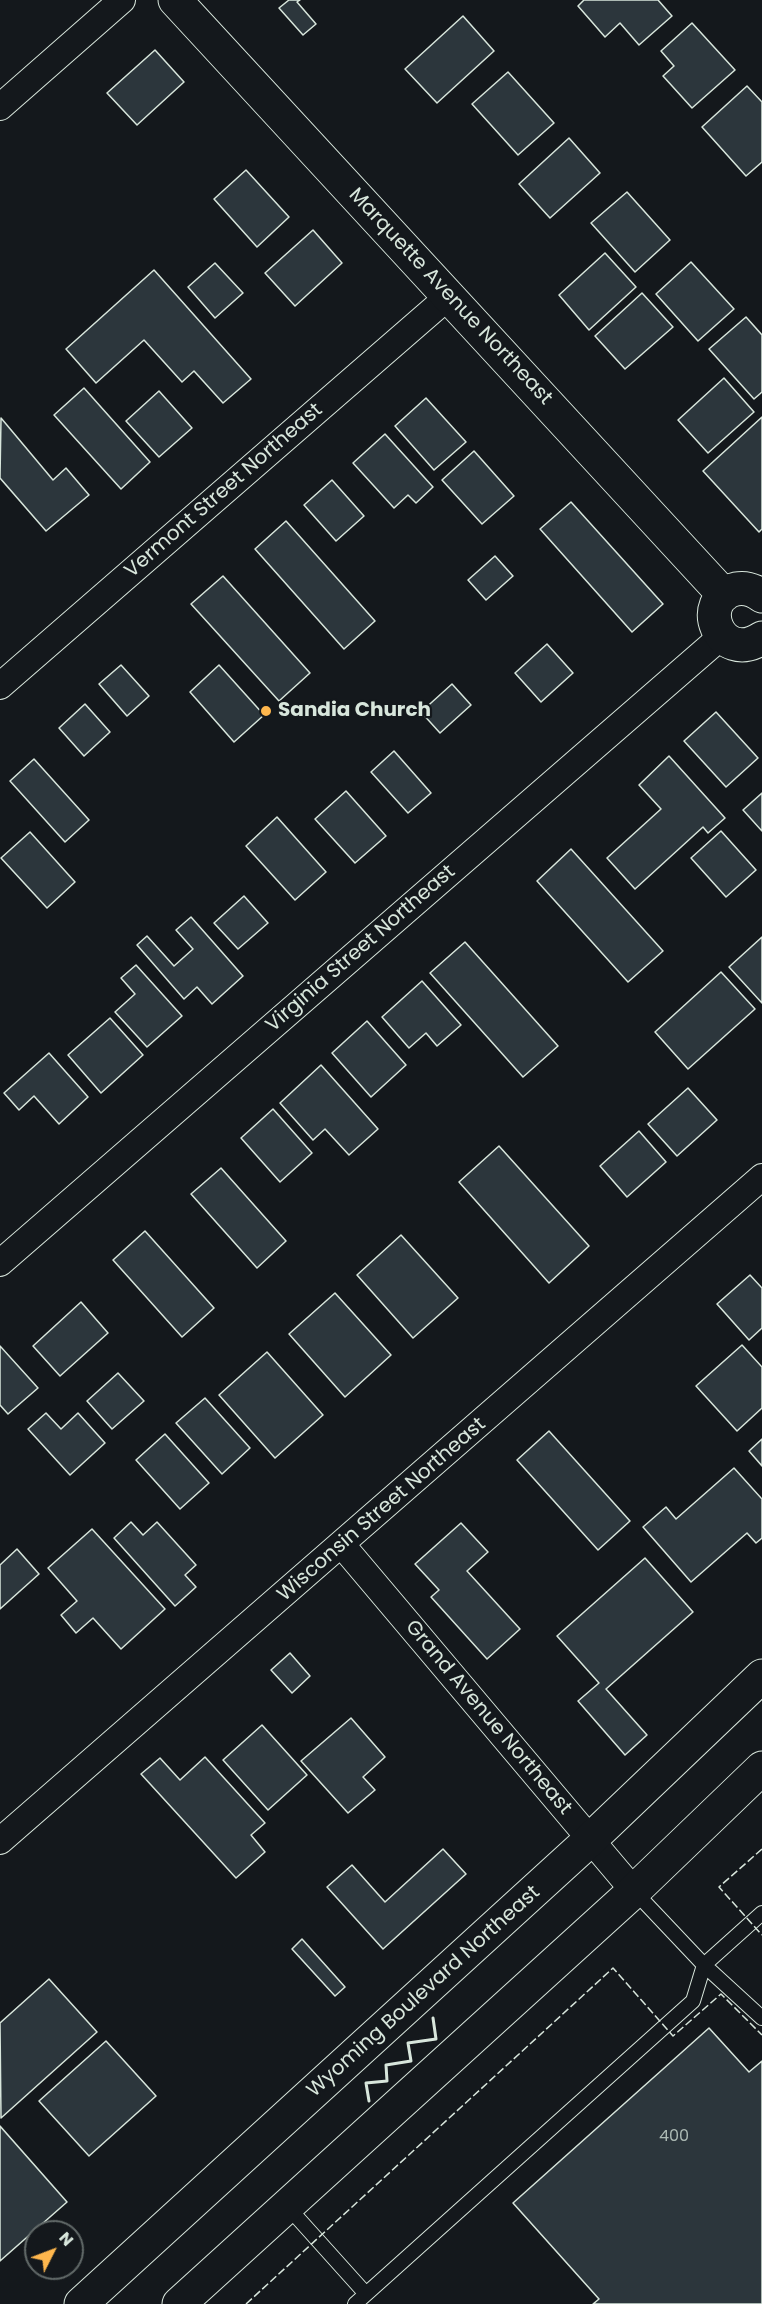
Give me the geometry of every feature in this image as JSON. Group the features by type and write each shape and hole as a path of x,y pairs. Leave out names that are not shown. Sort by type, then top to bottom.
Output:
{"main road":[{"name":"Marquette Avenue Northeast","path":"176,0 724,595"},
{"path":"762,596 740,588 724,595 715,610 714,620 722,636 737,645 746,645 762,638"},
{"name":"Wyoming Boulevard Northeast","path":"81,2304 591,1839 762,1676"},
{"path":"179,2304 634,1891 762,1768"}],"street":[{"path":"0,107 122,0"},
{"name":"Vermont Street Northeast","path":"0,686 449,296"},
{"name":"Virginia Street Northeast","path":"0,1263 722,636"},
{"name":"Wisconsin Street Northeast","path":"0,1841 762,1177"},
{"name":"Grand Avenue Northeast","path":"342,1545 634,1891"}],"lane":[{"path":"634,1891 704,1965 762,2018"},
{"path":"355,2304 693,2001 704,1965 762,1913"},
{"path":"287,2206 366,2294"}],"building":[{"path":"289,0 300,0 297,2 316,24 303,35 279,8"},
{"path":"584,0 658,0 672,16 639,45 620,23 605,37 578,6"},
{"path":"463,16 494,51 437,103 405,69"},
{"path":"692,23 735,70 692,108 663,76 674,66 661,51"},
{"path":"155,50 184,82 137,125 107,93"},
{"path":"508,72 554,123 518,155 472,104"},
{"path":"747,86 762,102 762,162 746,176 702,127"},
{"path":"569,138 600,173 550,218 519,184"},
{"path":"246,170 289,217 257,247 214,199"},
{"path":"627,192 670,240 635,272 591,223"},
{"path":"313,230 342,263 295,306 265,273"},
{"path":"605,253 636,287 589,330 559,295"},
{"path":"691,262 734,309 698,341 656,294"},
{"path":"215,263 243,293 215,318 188,287"},
{"path":"154,270 251,379 223,403 194,371 182,382 144,340 96,383 66,349"},
{"path":"642,293 673,327 625,369 595,336"},
{"path":"746,317 762,335 762,392 754,399 709,349"},
{"path":"724,378 754,412 708,453 678,420"},
{"path":"84,388 150,462 121,489 54,415"},
{"path":"159,391 192,428 159,457 126,421"},
{"path":"426,398 466,442 434,470 395,426"},
{"path":"762,417 762,529 759,532 703,471"},
{"path":"1,418 53,480 66,468 89,495 46,531 0,478"},
{"path":"385,434 433,487 416,503 408,495 394,508 353,463"},
{"path":"474,451 514,496 482,524 442,480"},
{"path":"332,480 364,516 336,541 304,505"},
{"path":"571,502 663,604 632,632 540,529"},
{"path":"286,521 375,621 344,649 255,549"},
{"path":"495,556 513,576 486,600 468,580"},
{"path":"223,576 310,673 279,701 191,604"},
{"path":"547,644 573,673 541,702 515,673"},
{"path":"121,665 149,696 127,716 99,684"},
{"path":"219,665 264,715 234,742 190,692"},
{"path":"452,684 471,705 440,733 421,712"},
{"path":"85,704 110,732 84,756 59,728"},
{"path":"716,712 758,758 726,787 684,741"},
{"path":"394,751 431,793 408,813 371,772"},
{"path":"669,756 725,818 708,833 703,827 635,889 607,858 661,809 639,785"},
{"path":"34,759 89,820 65,842 10,781"},
{"path":"346,791 386,836 355,863 315,819"},
{"path":"762,793 762,831 743,810"},
{"path":"277,817 326,872 295,900 246,846"},
{"path":"721,831 756,870 726,897 691,858"},
{"path":"30,832 75,882 47,908 1,858"},
{"path":"571,849 663,951 628,982 537,881"},
{"path":"244,896 268,923 238,949 214,923"},
{"path":"191,917 243,976 212,1004 197,987 184,999 137,945 147,936 174,966 193,949 176,930"},
{"path":"762,937 762,1003 729,967"},
{"path":"465,942 558,1046 523,1077 430,973"},
{"path":"136,965 182,1016 147,1047 115,1012 135,994 121,978"},
{"path":"721,972 755,1009 688,1069 655,1032"},
{"path":"422,981 461,1025 437,1046 426,1033 409,1048 382,1017"},
{"path":"110,1018 143,1055 101,1093 68,1055"},
{"path":"367,1021 406,1065 371,1097 332,1053"},
{"path":"49,1053 88,1097 59,1124 34,1096 19,1110 4,1093"},
{"path":"321,1065 378,1129 349,1155 325,1129 313,1140 280,1103"},
{"path":"688,1088 717,1120 677,1156 648,1124"},
{"path":"273,1109 312,1153 280,1182 241,1138"},
{"path":"639,1131 666,1162 627,1197 600,1166"},
{"path":"499,1146 589,1246 549,1283 459,1182"},
{"path":"221,1168 286,1241 257,1268 191,1194"},
{"path":"145,1231 214,1308 182,1337 113,1260"},
{"path":"401,1235 458,1298 413,1338 357,1275"},
{"path":"750,1275 762,1288 762,1328 749,1340 717,1304"},
{"path":"335,1293 391,1355 345,1397 289,1334"},
{"path":"81,1302 108,1333 60,1376 33,1346"},
{"path":"742,1345 762,1367 762,1408 737,1431 696,1386"},
{"path":"0,1346 38,1388 8,1414 0,1405"},
{"path":"267,1352 323,1415 275,1458 219,1395"},
{"path":"118,1373 144,1401 112,1429 87,1401"},
{"path":"205,1398 250,1448 222,1474 176,1423"},
{"path":"46,1413 61,1429 78,1413 105,1443 70,1475 28,1429"},
{"path":"549,1431 630,1521 598,1550 517,1460"},
{"path":"165,1434 209,1483 180,1509 136,1460"},
{"path":"762,1439 762,1466 749,1451"},
{"path":"734,1468 762,1499 762,1538 756,1543 747,1533 691,1582 643,1527 666,1507 676,1519"},
{"path":"131,1522 143,1535 157,1522 196,1565 185,1575 196,1587 175,1606 114,1538"},
{"path":"461,1523 488,1552 467,1571 520,1629 487,1659 431,1597 439,1590 415,1564"},
{"path":"92,1529 165,1609 121,1649 93,1618 76,1633 61,1615 77,1601 48,1568"},
{"path":"17,1549 39,1574 0,1609 0,1565"},
{"path":"645,1558 693,1612 606,1689 647,1735 625,1755 578,1701 599,1683 557,1636"},
{"path":"290,1653 310,1676 292,1693 271,1670"},
{"path":"351,1718 385,1757 363,1777 375,1790 348,1813 301,1761"},
{"path":"262,1725 307,1775 268,1810 223,1760"},
{"path":"205,1757 265,1823 251,1835 265,1852 236,1878 141,1774 160,1758 180,1780"},
{"path":"443,1849 466,1874 383,1949 327,1887 352,1865 385,1902"},
{"path":"302,1939 345,1987 335,1996 292,1949"},
{"path":"49,1979 97,2032 1,2118 0,2023"},
{"path":"709,2028 749,2072 762,2061 762,2304 593,2304 599,2299 513,2203"},
{"path":"106,2041 156,2096 89,2156 39,2101"},
{"path":"0,2126 67,2202 47,2220 24,2220 24,2240 0,2261"}],"fence":[{"path":"762,1849 719,1887 762,1935"},
{"path":"246,2304 613,1968 673,2036 721,1994 762,2035"}],"wall":[{"path":"369,2101 366,2083 387,2081 386,2065 411,2061 408,2043 436,2039 433,2018"}],"place":[{"name":"Sandia Church","path":"266,711"}]}
